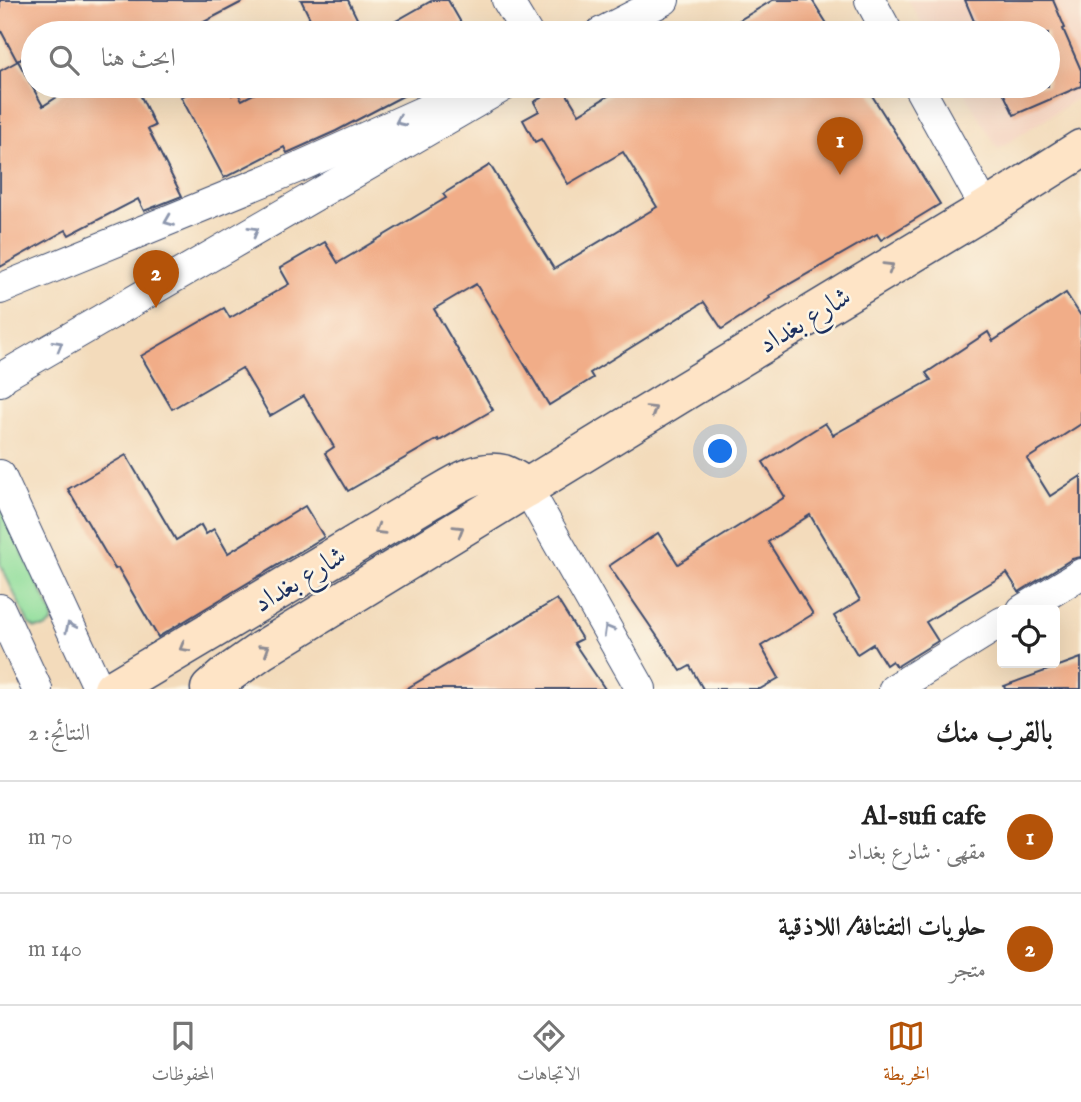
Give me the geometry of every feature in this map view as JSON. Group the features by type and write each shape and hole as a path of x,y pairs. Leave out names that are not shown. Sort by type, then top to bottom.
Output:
{"main road":[{"name":"شارع بغداد","path":"210,689 262,650 1081,149"},
{"name":"شارع بغداد","path":"113,689 471,477 501,473 527,488"}],"street":[{"path":"508,0 520,21"},
{"path":"623,21 664,0"},
{"path":"870,0 881,21"},
{"path":"0,289 288,172 456,98"},
{"path":"0,381 4,376 483,98"},
{"path":"925,98 986,209"},
{"path":"0,475 99,689"},
{"path":"527,488 641,689"},
{"path":"1030,605 1081,574"},
{"path":"0,610 37,689"},
{"path":"894,689 997,625"}],"shaded area":[{"path":"908,0 1081,0 1081,96 998,149 967,98 1060,98 1060,21 921,21"}],"green space":[{"path":"0,506 53,615 52,623 45,628 35,628 29,624 0,564"}],"building":[{"path":"0,0 246,0 206,21 21,21 21,59 17,61 0,29"},
{"path":"301,0 348,0 358,21 311,21"},
{"path":"433,0 448,0 460,21 396,21"},
{"path":"773,0 812,0 825,21 738,21"},
{"path":"965,0 1053,0 1081,70 1081,86 1060,95 1060,21 974,21"},
{"path":"18,61 21,66 21,98 39,98 43,106 55,98 142,98 155,126 148,129 182,196 144,211 138,199 69,235 66,230 0,267 0,71"},
{"path":"182,98 399,98 336,131 287,153 284,147 224,178"},
{"path":"541,98 569,98 579,114 605,98 874,98 940,204 881,240 877,234 769,296 770,298 722,329 704,302 590,373 593,378 549,405 476,284 434,309 493,410 348,491 325,453 334,447 304,396 270,416 242,368 172,409 141,356 224,308 230,318 289,284 280,268 325,242 338,263 446,198 443,194 490,165 554,269 657,207 623,152 568,184 541,139 535,142 523,120 539,111 534,102"},
{"path":"1006,98 1053,98 1014,115"},
{"path":"1066,293 1081,316 1081,424 1027,459 1050,496 1081,476 1081,557 1072,559 1019,592 1007,573 926,622 938,641 896,667 892,661 886,665 873,644 857,654 834,616 860,600 810,515 768,542 813,614 761,646 779,678 760,689 703,689 690,666 681,671 609,566 658,533 678,564 785,497 763,462 825,423 833,435 931,380 926,373 988,332 993,341"},
{"path":"126,455 176,540 201,525 206,534 214,529 228,553 305,506 324,537 158,637 68,489"},
{"path":"557,599 582,639 574,643 605,689 406,689"},
{"path":"1081,658 1081,689 1005,689 1004,686 1060,668 1060,666"}],"place":[{"name":"Al-sufi cafe","path":"840,175"},
{"name":"حلويات التفتافة/ اللاذقية","path":"156,308"}]}
